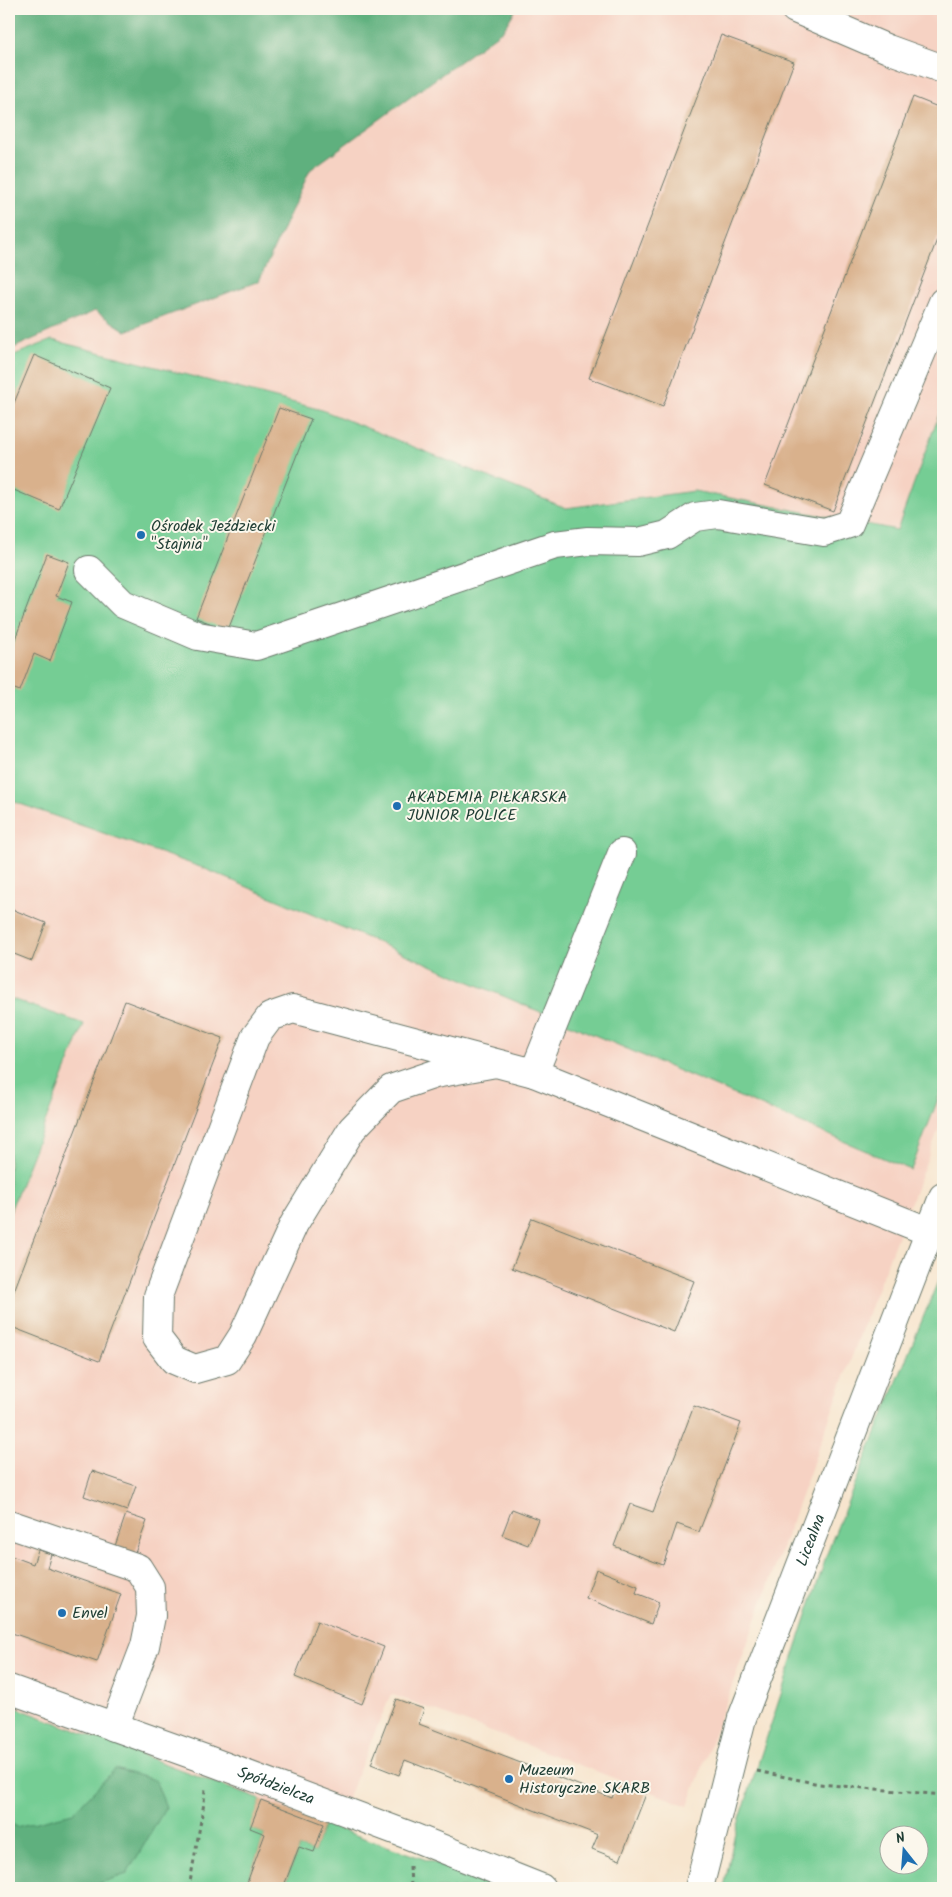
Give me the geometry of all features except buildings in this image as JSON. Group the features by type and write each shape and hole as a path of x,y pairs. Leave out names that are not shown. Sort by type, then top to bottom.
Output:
{"street":[{"path":"796,9 888,50 943,69"},
{"path":"89,570 123,604 198,636 256,646 555,545 588,541 638,542 666,535 695,517 718,514 824,532 849,524 943,302"},
{"path":"534,1073 622,853"},
{"path":"496,1063 435,1074 391,1089 352,1129 294,1224 243,1335 227,1360 195,1369 174,1360 158,1338 158,1296 255,1037 270,1017 293,1009 534,1073 930,1232"},
{"name":"Licealna","path":"699,1888 742,1718 943,1197"},
{"path":"9,1524 138,1568 150,1587 151,1616 145,1646 114,1727"},
{"name":"Spółdzielcza","path":"9,1689 205,1759 408,1835 541,1888"}],"path":[{"path":"190,1888 204,1802 205,1759"},
{"path":"730,1765 819,1784 943,1794"}],"shaded area":[{"path":"516,9 943,9 943,1118 863,1326 688,1806 391,1694 335,1828 9,1705 9,350 95,311 259,281 310,170 503,30"}],"green space":[{"path":"9,9 516,9 503,30 310,170 259,281 126,331 95,311 9,350"},
{"path":"52,340 322,410 566,508 694,491 897,530 943,403 943,1086 911,1170 203,868 9,800 9,357"},
{"path":"9,998 84,1024 9,1214"},
{"path":"943,1269 943,1888 724,1888 734,1837 830,1545"},
{"path":"9,1705 261,1800 251,1828 265,1834 245,1888 9,1888"},
{"path":"115,1769 155,1780 166,1807 127,1874 85,1888 9,1888 9,1821 16,1827 73,1813"},
{"path":"324,1824 507,1888 283,1888 299,1847 314,1852"}],"place":[{"name":"Ośrodek Jeździecki \"Stajnia\"","path":"141,535"},
{"name":"AKADEMIA PIŁKARSKA JUNIOR POLICE","path":"397,806"},
{"name":"Envel","path":"62,1613"},
{"name":"Muzeum Historyczne SKARB","path":"509,1779"}]}
